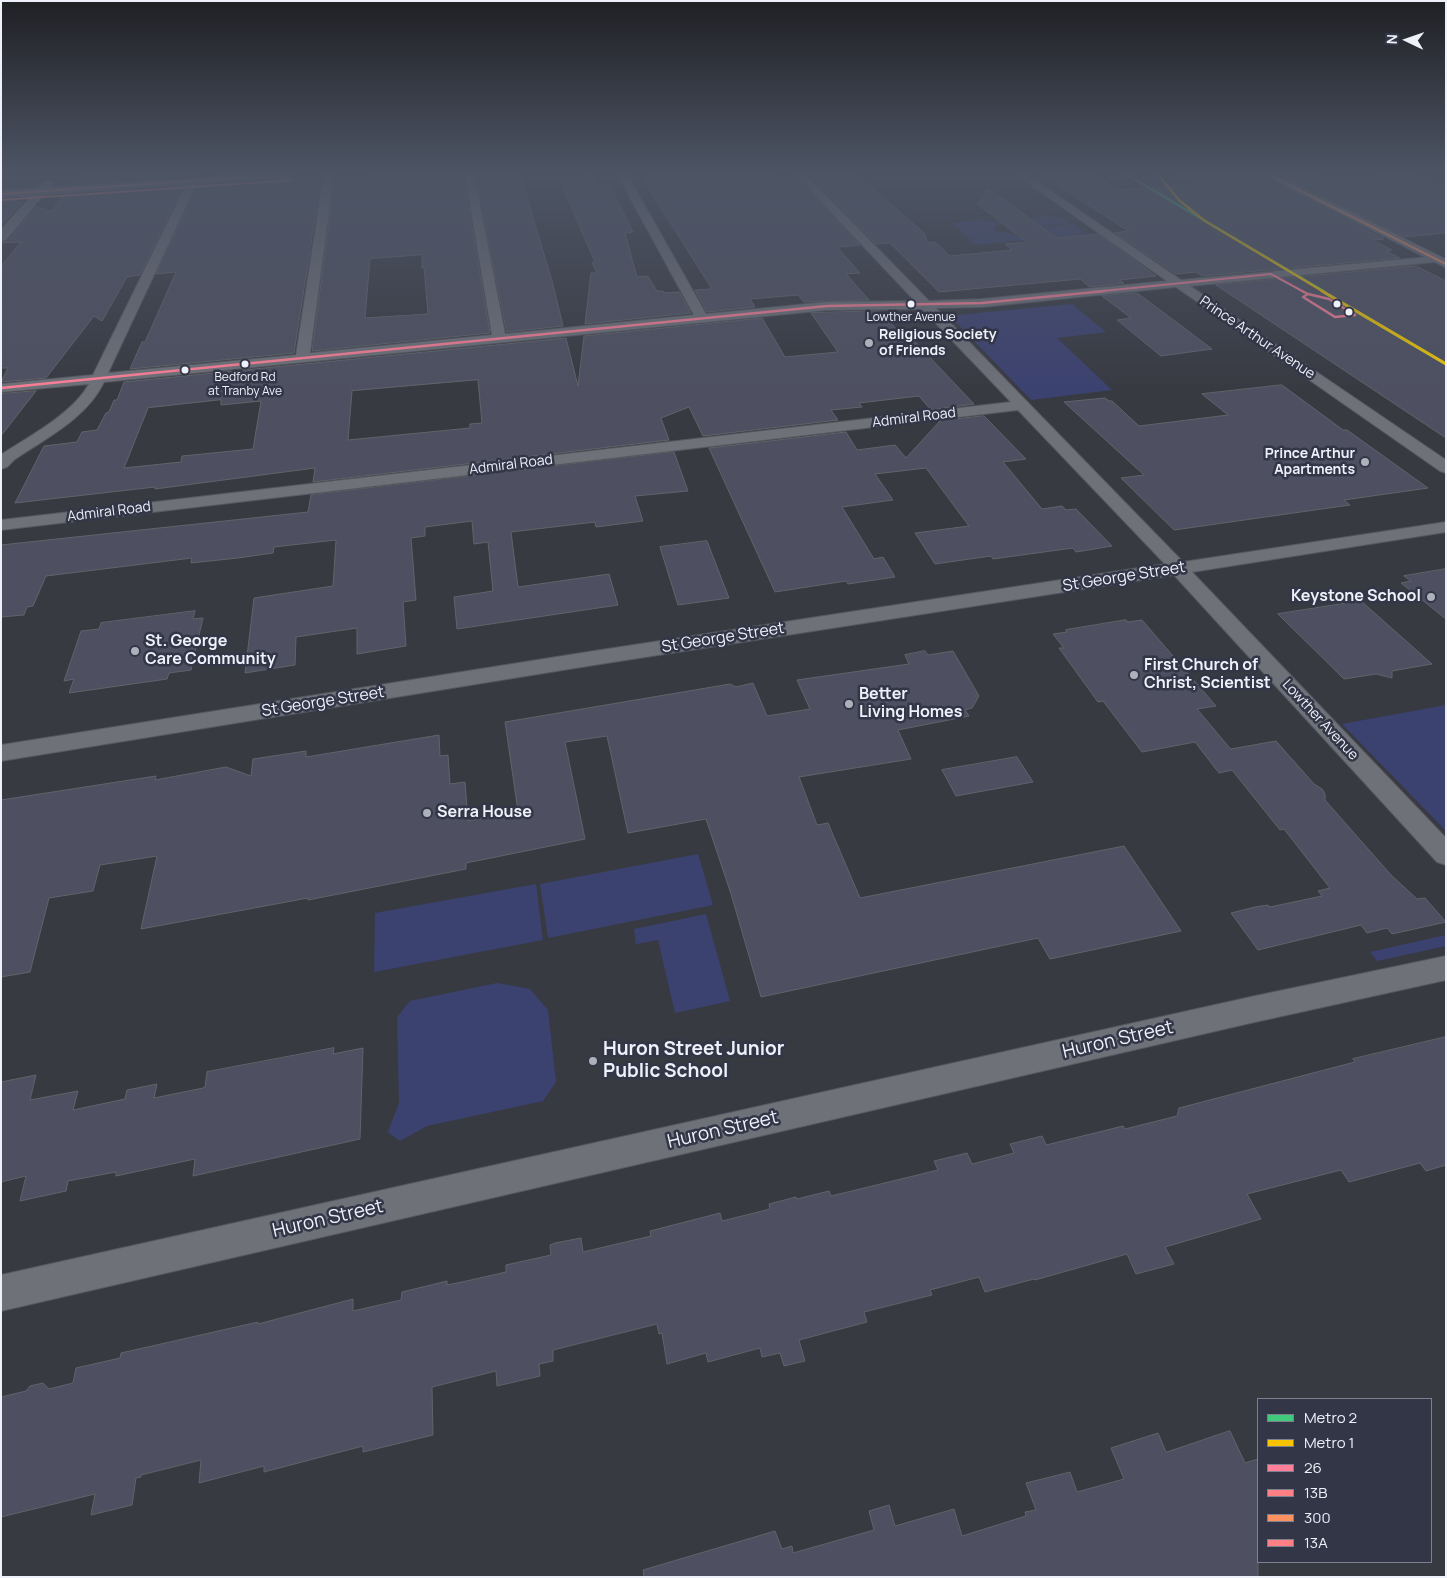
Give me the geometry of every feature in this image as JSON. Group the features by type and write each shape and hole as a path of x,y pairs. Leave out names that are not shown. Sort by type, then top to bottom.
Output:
{"main road":[{"path":"1413,248 1440,261"}],"street":[{"path":"1,464 77,410 94,388 161,248"},
{"path":"302,358 318,248"},
{"path":"482,248 499,339"},
{"path":"663,248 702,318"},
{"name":"Lowther Avenue","path":"870,248 1178,569 1446,855"},
{"name":"Prince Arthur Avenue","path":"1125,248 1446,468"},
{"path":"1,388 827,306 926,306 982,303 1440,261"},
{"name":"Admiral Road","path":"1,525 1022,405"},
{"name":"St George Street","path":"1,752 594,658 1446,527"},
{"name":"Huron Street","path":"1,1293 1255,1009 1446,968"}],"shaded area":[{"path":"1072,304 1106,332 1057,338 1112,390 1031,400 952,318 957,315"},
{"path":"1446,705 1446,831 1342,724"},
{"path":"698,854 713,905 548,938 540,884"},
{"path":"536,884 543,940 374,972 375,913"},
{"path":"706,914 730,1001 675,1013 658,940 636,944 634,929"},
{"path":"1446,935 1446,946 1377,961 1370,952"},
{"path":"497,983 530,989 548,1010 556,1082 543,1101 427,1126 400,1141 388,1132 399,1103 397,1017 410,1001"}],"building":[{"path":"16,248 153,248 140,275 127,277 102,321 94,316 46,378 1,382 8,368 1,368 1,266"},
{"path":"169,248 310,248 294,353 130,369 142,342 145,342 176,272 156,274"},
{"path":"326,248 476,248 490,333 312,351","holes":["422,255 422,268 424,267 428,314 365,318 370,259"]},
{"path":"490,248 542,248 563,326 507,332"},
{"path":"589,248 629,248 637,277 648,276 657,291 663,291 664,293 679,292 691,313 585,324 591,273 597,273 592,263 595,262"},
{"path":"686,248 838,248 860,273 846,274 869,300 804,302 798,295 750,299 755,307 707,312 695,290 712,289"},
{"path":"895,248 941,248 950,256 1012,250 1009,248 1117,248 1156,276 1119,280 1124,283 1090,287 1080,279 939,292"},
{"path":"1137,248 1387,248 1392,250 1386,251 1400,258 1202,276 1196,272 1176,274"},
{"path":"1416,266 1446,281 1446,438 1216,285"},
{"path":"1137,293 1212,349 1161,356 1117,320 1131,318 1102,296"},
{"path":"880,311 898,331 904,330 974,404 931,410 919,396 859,403 862,407 831,410 838,420 703,436 689,407 661,418 669,440 313,482 315,468 155,489 155,487 15,503 44,446 77,442 82,432 97,430 106,413 109,412 114,400 117,400 124,382 566,338 578,386 584,336 762,318 785,357 838,352 811,313","holes":["478,380 482,423 470,424 470,428 348,440 352,391","221,400 221,405 261,401 253,449 182,456 181,462 124,468 148,408"]},
{"path":"1282,385 1343,430 1347,430 1428,488 1344,500 1350,505 1174,530 1121,478 1144,475 1064,402 1105,398 1112,401 1139,426 1228,415 1202,394"},
{"path":"36,391 1,436 1,394"},
{"path":"984,416 1026,459 1003,462 1042,509 1062,506 1066,510 1076,509 1112,546 1076,552 1073,548 993,559 991,556 935,564 915,533 969,526 926,468 875,474 893,500 842,507 874,559 883,557 895,577 848,584 846,581 775,592 709,448 846,432 857,450 895,445 906,458 940,421"},
{"path":"674,452 688,491 635,496 643,521 596,527 595,522 511,532 518,587 609,574 618,605 457,629 454,597 493,591 488,542 474,544 472,521 425,527 425,536 411,538 416,600 403,602 406,646 357,654 357,628 296,637 295,665 245,673 254,598 333,586 336,540 274,547 273,553 238,558 191,563 192,558 46,576 33,606 27,607 24,615 1,617 1,545 308,512 311,495"},
{"path":"707,541 729,598 678,605 660,547"},
{"name":"Keystone School","path":"1446,569 1446,619 1401,583 1411,581 1404,576"},
{"path":"1361,601 1432,664 1392,671 1392,678 1376,674 1344,679 1278,614"},
{"name":"St. George Care Community","path":"195,611 193,619 203,618 191,670 169,673 167,679 69,693 74,679 64,681 81,631 99,629 101,623"},
{"path":"1126,620 1128,622 1142,620 1216,706 1197,709 1231,749 1276,741 1314,784 1322,789 1325,794 1325,800 1391,875 1417,899 1425,898 1446,922 1392,934 1387,928 1367,933 1361,925 1258,950 1231,913 1322,896 1318,891 1330,888 1284,829 1280,830 1232,770 1219,773 1195,742 1142,752 1103,701 1098,702 1059,648 1064,648 1053,634"},
{"path":"925,651 928,655 953,651 979,696 972,708 965,710 969,716 898,730 911,759 799,777 817,825 828,823 860,898 1124,846 1181,931 1050,959 1038,938 761,997 731,894 706,819 628,833 607,736 565,742 585,839 466,863 466,869 308,900 308,898 141,929 157,856 100,865 93,891 49,898 30,972 1,977 1,800 156,776 155,780 226,767 251,776 253,759 306,751 306,757 439,735 440,756 448,755 450,784 465,782 468,821 518,811 505,722 730,684 736,687 753,683 767,716 810,709 797,680 909,664 905,655"},
{"path":"1017,757 1033,782 956,796 942,770"},
{"path":"1446,1037 1446,1165 1426,1171 1420,1163 1349,1182 1341,1170 1247,1194 1261,1219 1165,1247 1174,1264 1136,1274 1127,1254 985,1292 979,1277 930,1290 932,1295 864,1312 867,1322 799,1340 805,1361 784,1366 780,1353 762,1357 760,1348 708,1362 706,1353 667,1364 662,1333 659,1334 657,1324 553,1350 553,1361 539,1364 540,1376 497,1386 496,1371 432,1387 433,1435 363,1452 363,1446 264,1472 264,1466 199,1483 201,1460 141,1475 141,1477 136,1478 132,1505 91,1515 95,1494 1,1517 1,1397 26,1391 30,1386 43,1383 49,1389 73,1383 76,1368 120,1358 121,1353 258,1322 258,1324 353,1299 353,1311 401,1300 402,1292 447,1281 447,1285 506,1272 506,1265 551,1255 550,1245 555,1243 581,1238 583,1252 651,1236 650,1231 720,1213 722,1221 770,1209 769,1204 796,1197 797,1199 829,1191 831,1196 938,1170 934,1161 967,1153 972,1164 1014,1153 1010,1144 1042,1136 1046,1145 1123,1126 1125,1129 1177,1116 1179,1108 1355,1062 1353,1059"},
{"path":"334,1048 333,1054 363,1048 360,1139 193,1176 195,1159 116,1176 116,1172 68,1181 66,1191 20,1201 26,1176 1,1182 1,1082 36,1075 30,1100 78,1091 73,1110 125,1099 127,1090 157,1084 154,1098 203,1088 205,1087 207,1072"},
{"path":"1230,1431 1245,1463 1257,1459 1258,1577 644,1577 643,1570 775,1531 782,1549 792,1546 793,1553 874,1530 869,1511 889,1505 895,1526 954,1509 962,1536 1026,1516 1025,1512 1036,1510 1026,1483 1070,1472 1077,1492 1124,1479 1111,1448 1158,1433 1166,1452"}],"metro line":[{"name":"2","path":"1250,248 1446,364"},
{"name":"1","path":"1250,248 1446,364"}],"transit line":[{"name":"300","path":"1413,248 1446,264"},
{"name":"26","path":"1271,274 1308,294"},
{"name":"26","path":"1,388 827,306 982,303 1271,274"},
{"name":"26","path":"1308,294 1329,299 1355,315 1335,317 1303,297 1308,294"}],"place":[{"name":"Lowther Avenue","path":"911,304"},
{"name":"Religious Society of Friends","path":"869,343"},
{"name":"Bedford Rd at Tranby Ave","path":"245,364"},
{"name":"Prince Arthur Apartments","path":"1365,462"},
{"name":"Keystone School","path":"1431,597"},
{"name":"St. George Care Community","path":"135,651"},
{"name":"First Church of Christ, Scientist","path":"1134,675"},
{"name":"Better Living Homes","path":"849,704"},
{"name":"Serra House","path":"427,813"},
{"name":"Huron Street Junior Public School","path":"593,1061"}]}
